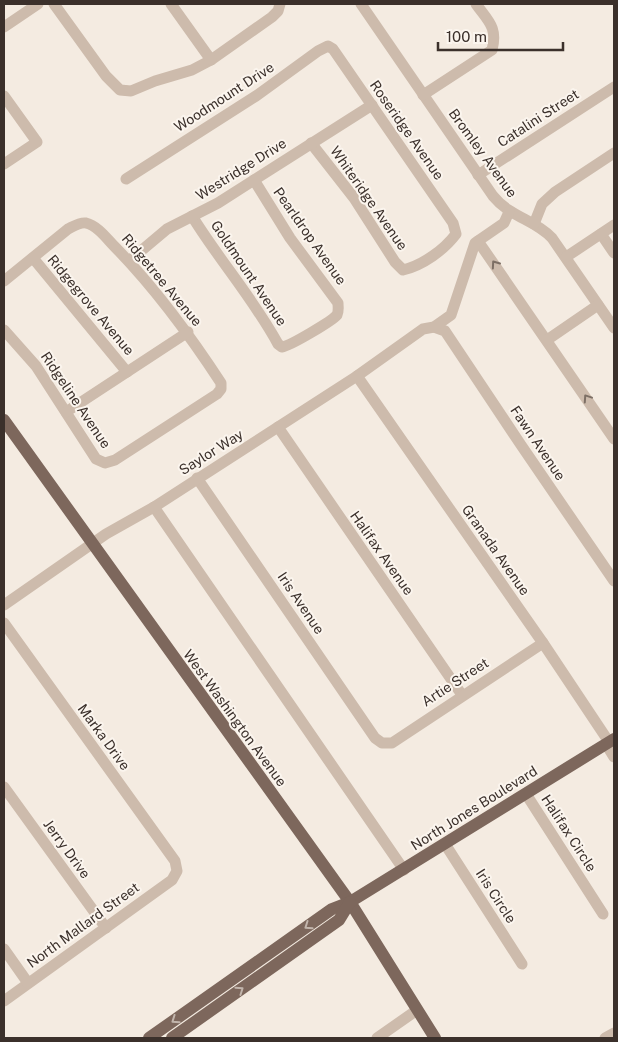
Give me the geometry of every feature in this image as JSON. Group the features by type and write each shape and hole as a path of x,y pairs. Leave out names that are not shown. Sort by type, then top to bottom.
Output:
{"main road":[{"name":"West Washington Avenue","path":"4,420 350,902 435,1038"},
{"name":"North Jones Boulevard","path":"149,1038 332,909 350,902 404,870 610,742"},
{"name":"North Jones Boulevard","path":"172,1038 339,920 350,902"}],"street":[{"path":"4,27 38,4"},
{"path":"54,4 106,76 120,90 131,92 155,81 192,70 211,60 272,17 278,11 280,4"},
{"path":"171,4 211,60"},
{"name":"Bromley Avenue","path":"361,4 496,200 509,212 546,232 566,257 614,328"},
{"path":"423,95 492,50 495,39 494,29 476,4"},
{"name":"Roseridge Avenue","path":"328,46 333,48 453,223 456,234 448,245 414,267 403,270"},
{"name":"Woodmount Drive","path":"131,176 256,96 318,51 328,46"},
{"name":"Catalini Street","path":"478,175 614,87"},
{"path":"4,96 37,142 4,164"},
{"name":"Westridge Drive","path":"129,261 167,229 218,203 372,105"},
{"name":"Whiteridge Avenue","path":"311,143 354,198 395,262 403,270"},
{"path":"534,224 542,204 555,192 614,153"},
{"name":"Pearldrop Avenue","path":"254,180 290,238 338,303 338,310 334,318 291,344 282,347"},
{"path":"509,212 504,223 478,241 614,438"},
{"name":"Goldmount Avenue","path":"192,216 206,240 256,307 278,344 282,347"},
{"name":"Ridgetree Avenue","path":"33,258 68,229 78,224 86,223 97,228 129,261 169,308 188,332 221,382 221,389 217,394 115,460 105,463"},
{"path":"566,257 614,225"},
{"path":"601,234 613,249"},
{"name":"Saylor Way","path":"4,605 92,544 154,507 357,376 423,329 434,327 451,315 475,244 478,241"},
{"path":"4,281 33,258"},
{"name":"Ridgegrove Avenue","path":"33,258 127,372"},
{"path":"547,340 598,305"},
{"name":"Fawn Avenue","path":"434,327 445,331 614,581"},
{"name":"Ridgeline Avenue","path":"4,330 36,366 96,459 105,463"},
{"path":"66,412 188,332"},
{"name":"Granada Avenue","path":"357,376 610,742 614,757"},
{"name":"Halifax Avenue","path":"278,427 462,695"},
{"name":"Iris Avenue","path":"197,478 375,738 382,743"},
{"path":"154,507 404,870"},
{"name":"Marka Drive","path":"4,623 175,861 177,871"},
{"name":"Artie Street","path":"382,743 392,742 543,643"},
{"name":"Jerry Drive","path":"4,787 106,928"},
{"name":"Halifax Circle","path":"526,794 603,914"},
{"name":"Iris Circle","path":"445,844 522,964"},
{"name":"North Mallard Street","path":"4,1001 172,880 177,871"},
{"path":"4,949 28,983"},
{"path":"377,1038 417,1010"},
{"path":"605,1038 614,1032"}]}
